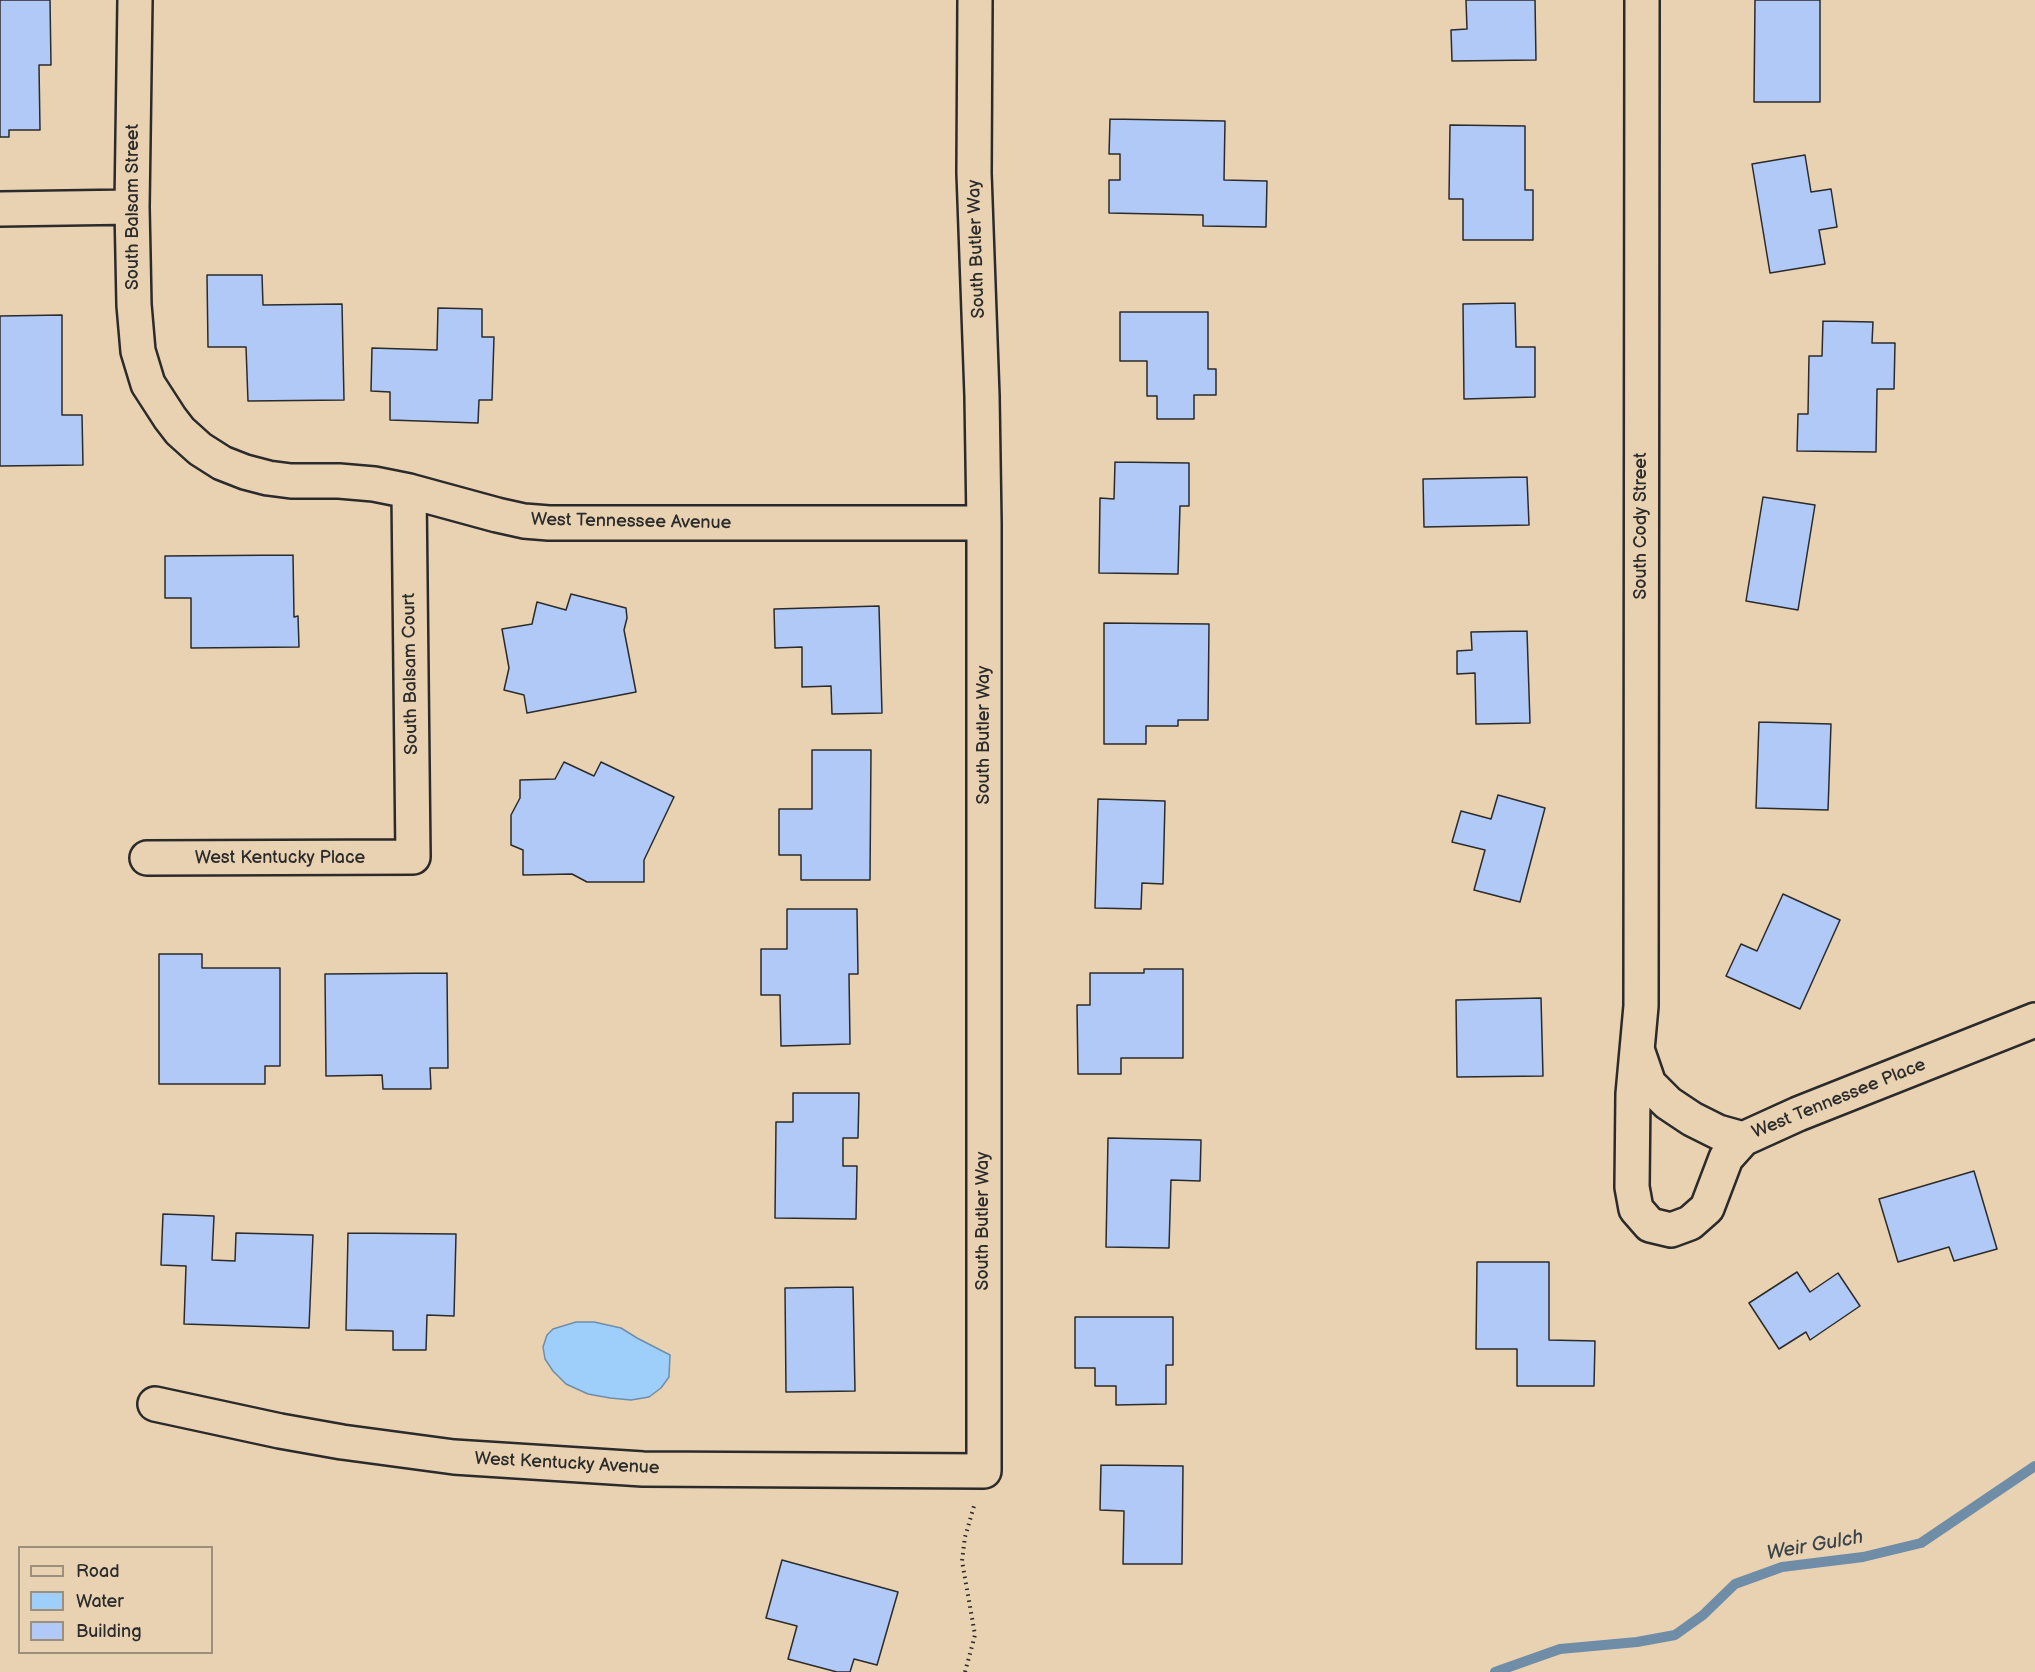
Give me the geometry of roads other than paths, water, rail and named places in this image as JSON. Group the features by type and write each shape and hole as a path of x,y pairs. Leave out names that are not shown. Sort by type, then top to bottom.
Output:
{"street":[{"name":"South Balsam Street","path":"135,0 132,207 136,340 148,384 162,408"},
{"name":"South Butler Way","path":"975,0 974,173 984,523 984,1471"},
{"name":"South Cody Street","path":"1641,0 1641,1006 1633,1094 1632,1187 1636,1209 1650,1225"},
{"path":"0,209 132,207"},
{"name":"West Tennessee Avenue","path":"162,408 180,431 200,449 222,463 245,472 291,481 374,484 410,491 497,515 549,523 984,523"},
{"name":"South Balsam Court","path":"410,491 413,857"},
{"name":"West Kentucky Place","path":"147,858 413,857"},
{"name":"West Tennessee Place","path":"1650,1225 1671,1230 1690,1223 1707,1208 1726,1158 1743,1139 1798,1114 2035,1020"},
{"name":"South Cody Street","path":"1638,1052 1649,1084 1668,1103 1718,1132 1743,1139"},
{"name":"West Kentucky Avenue","path":"155,1404 342,1442 454,1457 643,1469 984,1471"}],"water":[{"path":"576,1322 594,1322 621,1328 670,1355 669,1377 661,1388 649,1397 631,1400 588,1394 566,1384 545,1359 543,1347 547,1335 553,1329"}],"waterway":[{"name":"Weir Gulch","path":"1495,1672 1560,1649 1637,1642 1675,1635 1703,1615 1735,1584 1782,1567 1863,1557 1921,1543 2035,1466"}]}
